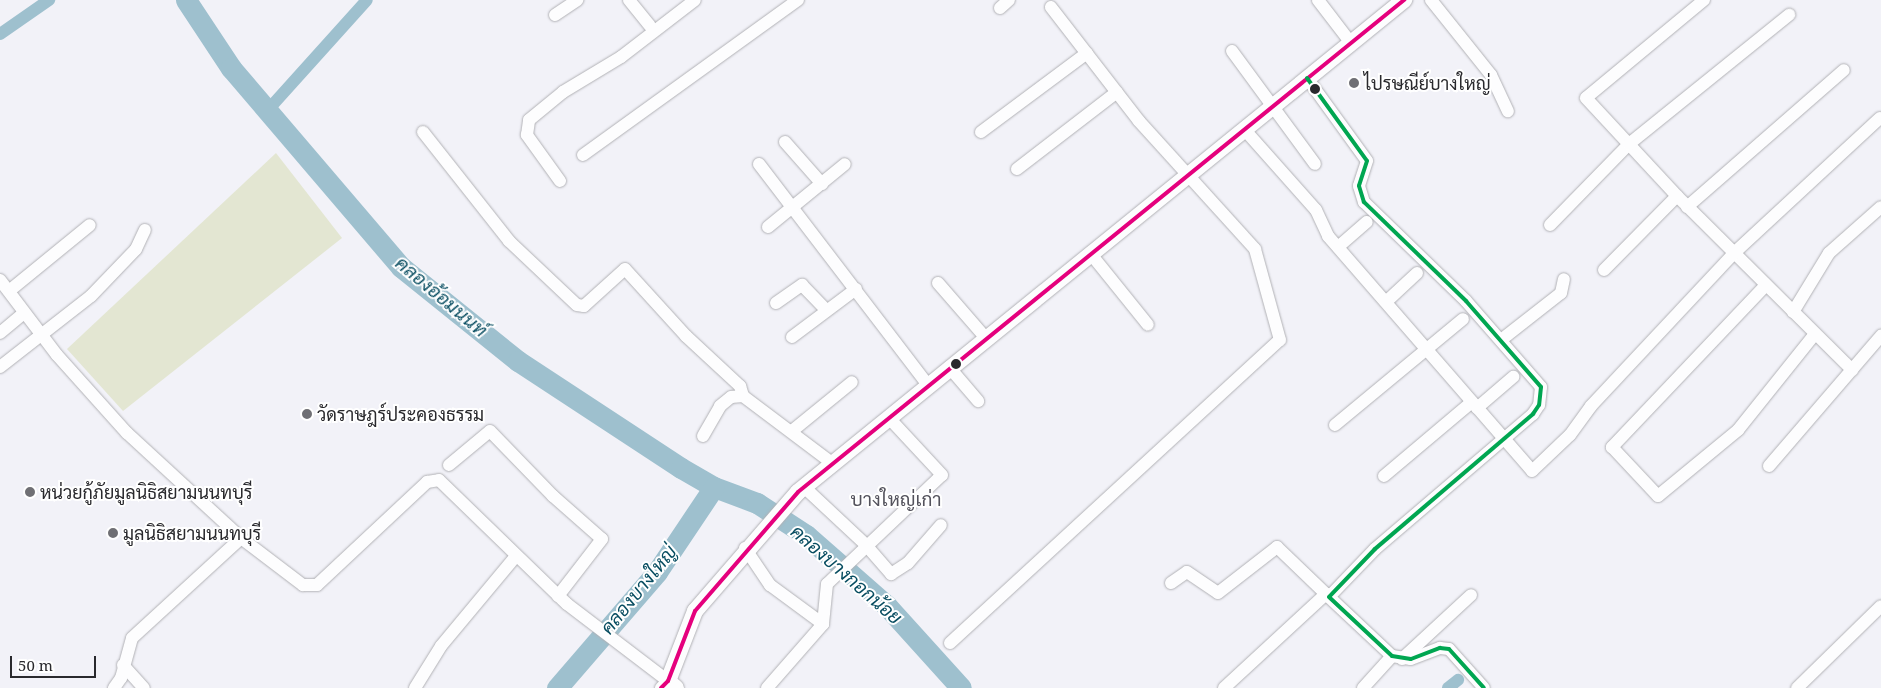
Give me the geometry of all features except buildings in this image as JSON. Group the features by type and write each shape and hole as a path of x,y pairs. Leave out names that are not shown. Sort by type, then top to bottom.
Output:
{"street":[{"path":"554,15 578,0"},
{"path":"629,0 650,26"},
{"path":"583,155 798,0"},
{"path":"1318,0 1351,43"},
{"path":"0,280 41,336 127,433 241,538 303,586 313,588 433,480 445,484 558,596 635,656 668,686 695,611 745,548 801,489 949,367 1404,0"},
{"path":"1431,0 1490,75 1508,111"},
{"path":"1704,0 1586,98 1687,207 1852,370"},
{"path":"598,68 605,58 650,26 693,1"},
{"path":"560,181 527,135 526,127 534,114 598,68 621,57 693,1"},
{"path":"950,643 1280,340 1255,249 1186,175 1117,92 1051,7"},
{"path":"1550,225 1628,144 1789,15"},
{"path":"1232,51 1274,105 1315,164"},
{"path":"980,132 1087,53"},
{"path":"1687,207 1844,70"},
{"path":"1224,688 1281,641 1329,597 1375,549 1533,414 1541,397 1540,387 1502,340 1450,285 1364,202 1359,186 1367,161 1307,78"},
{"path":"1017,169 1117,92"},
{"path":"1244,129 1316,210 1338,246 1532,471 1570,435 1591,406 1733,254 1880,118"},
{"path":"423,132 509,241 578,305 584,306 625,268 686,336 740,386 743,396 792,431 832,463"},
{"path":"785,142 822,184"},
{"path":"759,164 928,385"},
{"path":"768,227 845,164"},
{"path":"1604,270 1677,196"},
{"path":"1793,312 1829,253 1881,207"},
{"path":"1338,246 1367,222"},
{"path":"9,291 90,225"},
{"path":"0,367 41,336 122,265 136,250 145,230"},
{"path":"1090,253 1148,324"},
{"path":"1387,301 1417,273"},
{"path":"1502,340 1561,293 1564,279"},
{"path":"938,283 986,337"},
{"path":"776,303 802,285 826,310"},
{"path":"1766,285 1612,447 1658,496 1738,430 1815,334"},
{"path":"792,337 856,289"},
{"path":"0,333 24,313"},
{"path":"1336,425 1463,319"},
{"path":"1769,466 1881,336"},
{"path":"949,367 978,401"},
{"path":"1384,476 1474,405 1514,377"},
{"path":"792,431 852,382"},
{"path":"703,436 720,406 731,397 743,396"},
{"path":"767,688 823,624 827,584 862,547 942,475 889,418"},
{"path":"449,465 490,431 553,496 602,538 558,596"},
{"path":"801,489 891,574 908,563 940,526"},
{"path":"114,688 132,638 241,538"},
{"path":"1171,583 1187,572 1218,593 1276,546 1329,597 1397,657"},
{"path":"745,548 770,586 823,624"},
{"path":"415,688 441,646 516,556"},
{"path":"1363,688 1471,595"},
{"path":"1797,688 1881,606"},
{"path":"1235,688 1281,641"},
{"path":"1397,657 1440,648 1458,656 1484,688"},
{"path":"123,665 144,688"}],"green space":[{"path":"276,153 342,238 123,411 67,349"}],"waterway":[{"path":"0,34 49,0"},
{"name":"คลองอ้อมนนท์","path":"186,0 231,68 401,267 518,361 681,468 714,487 757,503 806,535 887,606 961,688"},
{"path":"267,111 367,0"},
{"name":"คลองบางใหญ่","path":"557,688 657,572 714,487"},
{"path":"1448,688 1458,680"}],"transit line":[{"path":"661,688 668,681 695,611 798,492 1404,0"},
{"path":"1307,78 1367,161 1359,186 1364,202 1466,301 1541,387 1539,405 1533,414 1375,549 1329,597 1392,656 1411,659 1440,648 1449,649 1484,688"}],"place":[{"name":"ไปรษณีย์บางใหญ่","path":"1354,83"},
{"name":"วัดราษฎร์ประคองธรรม","path":"307,414"},
{"name":"หน่วยกู้ภัยมูลนิธิสยามนนทบุรี","path":"30,492"},
{"name":"มูลนิธิสยามนนทบุรี","path":"113,533"}],"district":[{"name":"บางใหญ่เก่า","path":"896,500"}],"water label":[{"name":"คลองบางกอกน้อย","path":"846,575"}]}
